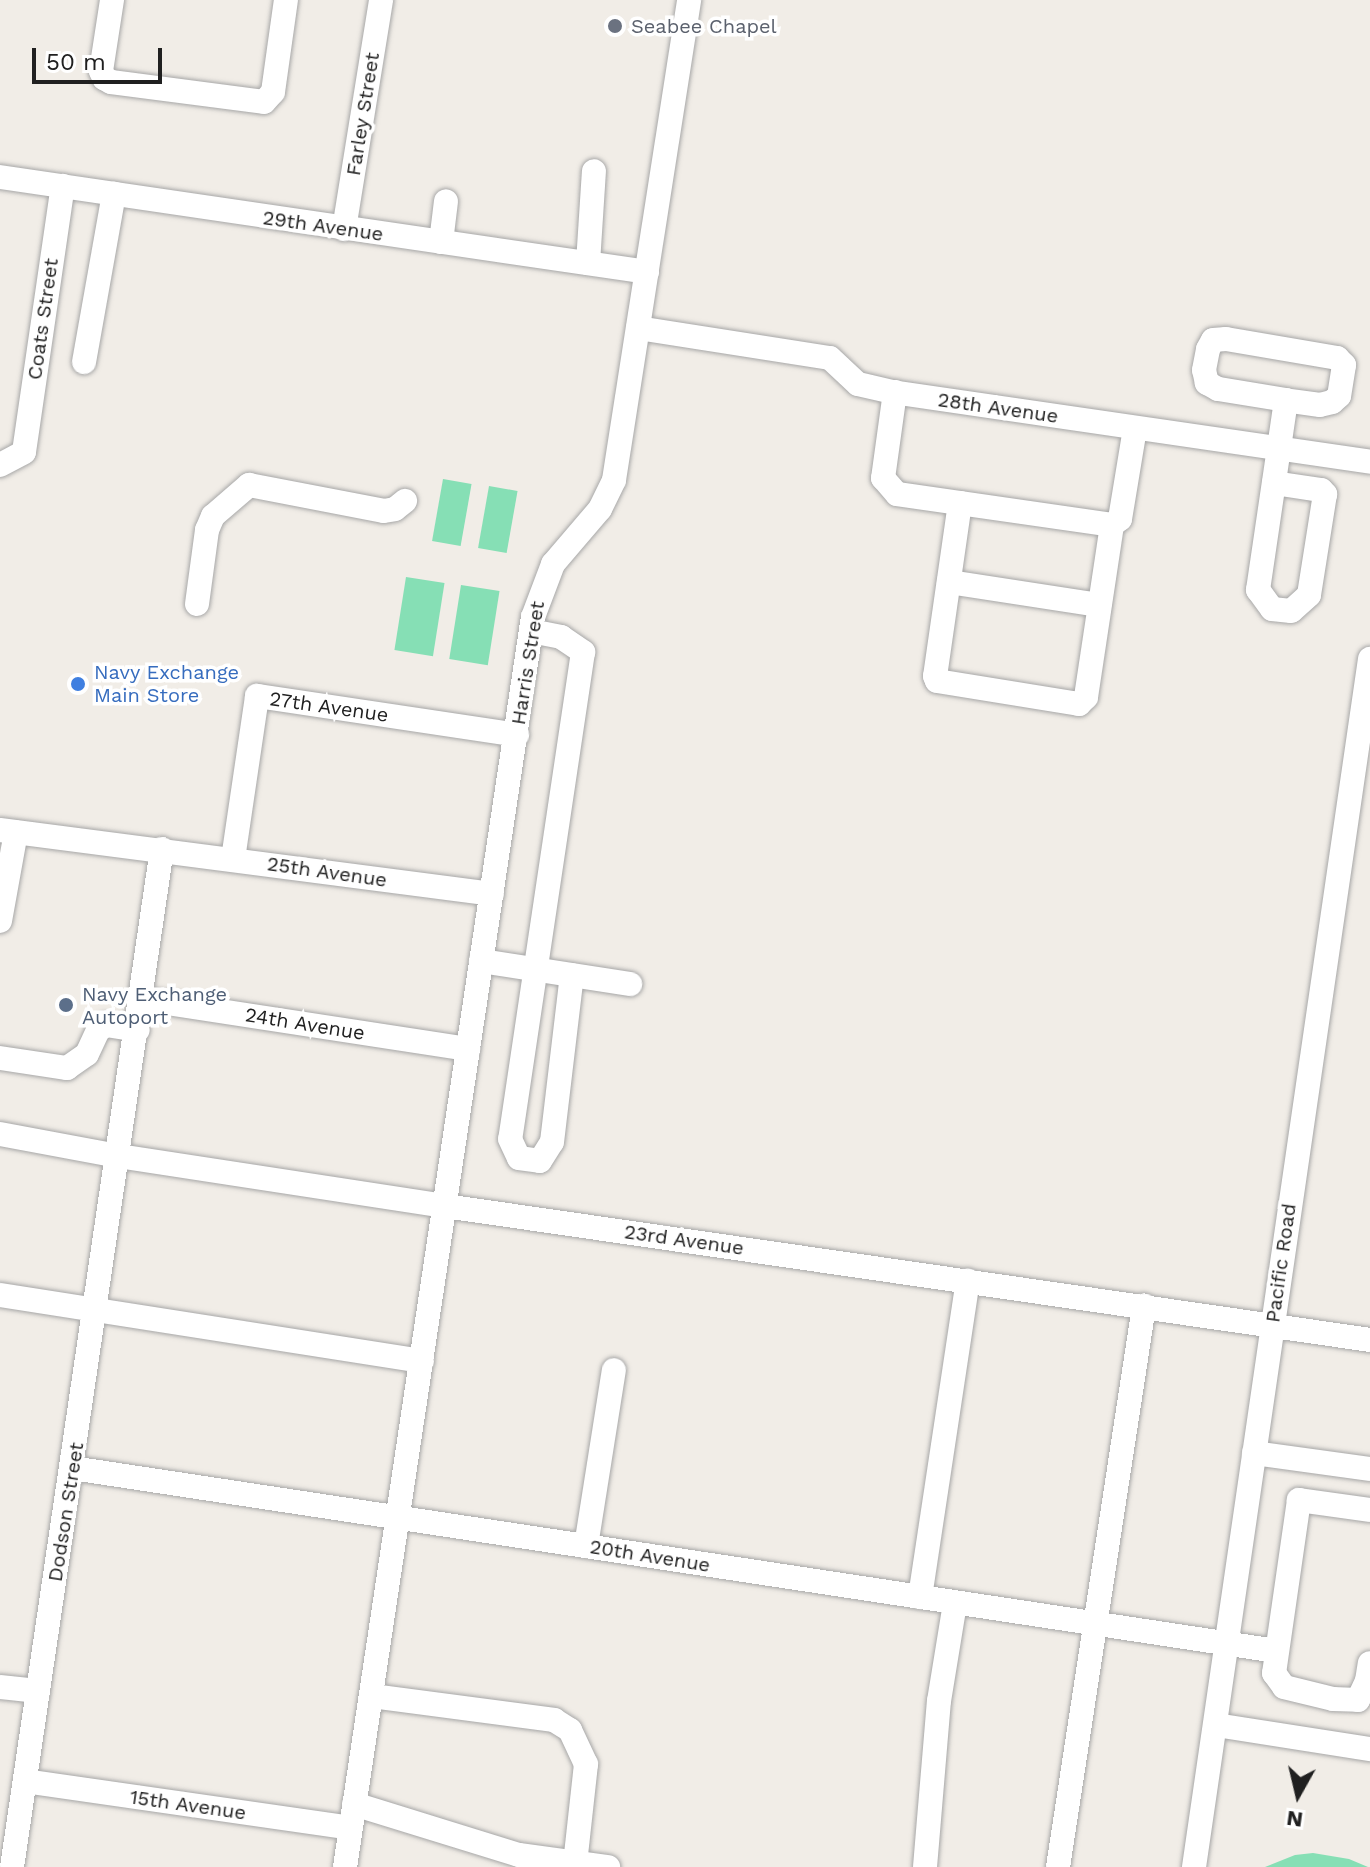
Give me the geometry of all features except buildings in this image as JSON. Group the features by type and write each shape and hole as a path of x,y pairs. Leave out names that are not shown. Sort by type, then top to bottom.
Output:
{"street":[{"path":"112,0 101,71 104,78 111,82 264,102 273,92 286,0"},
{"name":"Farley Street","path":"344,229 381,0"},
{"name":"Harris Street","path":"345,1867 531,631 540,591 553,564 608,496 638,328 689,0"},
{"path":"588,263 594,171"},
{"name":"29th Avenue","path":"0,177 647,272"},
{"name":"Coats Street","path":"0,465 24,452 63,186"},
{"path":"84,362 114,194"},
{"path":"441,242 446,201"},
{"name":"28th Avenue","path":"638,328 830,358 858,384 895,392 1370,462"},
{"path":"1226,339 1337,358 1344,365 1339,396 1332,402 1286,400 1218,389 1207,383 1204,370 1213,340 1226,339"},
{"path":"895,392 885,484 897,494 1112,525"},
{"path":"1274,483 1321,490 1325,494 1309,595 1291,611 1272,609 1258,590 1286,400"},
{"path":"960,503 935,676 937,681 1079,704 1086,697 1112,525 1120,519 1135,428"},
{"path":"197,604 207,530 213,516 249,485 384,511 395,509 405,501"},
{"path":"949,582 1099,605"},
{"path":"531,631 561,637 583,652 510,1139 519,1158 540,1161 552,1142 572,975"},
{"name":"Pacific Road","path":"1194,1867 1370,659"},
{"name":"27th Avenue","path":"233,859 257,696 517,735"},
{"path":"0,921 8,831"},
{"name":"25th Avenue","path":"8,831 492,894"},
{"name":"Dodson Street","path":"12,1867 138,1030 162,849"},
{"path":"481,961 630,984"},
{"name":"24th Avenue","path":"141,999 468,1049"},
{"path":"0,1058 67,1068 87,1054 98,1030 106,1025 138,1030"},
{"name":"23rd Avenue","path":"0,1134 118,1156 445,1206 1370,1340"},
{"path":"920,1597 968,1281"},
{"path":"0,1295 422,1361"},
{"path":"1058,1867 1144,1306"},
{"path":"586,1546 614,1370"},
{"path":"1254,1453 1370,1469"},
{"name":"20th Avenue","path":"72,1468 399,1515 1276,1651"},
{"path":"1370,1510 1299,1500 1274,1673 1284,1687 1333,1699 1358,1700 1367,1681 1370,1663"},
{"path":"925,1867 939,1701 955,1603"},
{"path":"0,1687 38,1691"},
{"path":"372,1696 554,1720 570,1730 586,1764 562,1863"},
{"path":"1216,1725 1370,1749"},
{"name":"15th Avenue","path":"25,1781 352,1816 519,1855 608,1867"}],"green space":[{"path":"443,479 472,484 461,546 432,541"},
{"path":"489,486 518,491 507,553 478,548"},
{"path":"406,577 445,583 433,656 394,650"},
{"path":"461,585 500,591 488,665 449,659"},
{"path":"1313,1853 1349,1859 1368,1867 1265,1867 1295,1855"}],"place":[{"name":"Seabee Chapel","path":"615,26"},
{"name":"Navy Exchange Main Store","path":"78,684"},
{"name":"Navy Exchange Autoport","path":"66,1005"}]}
